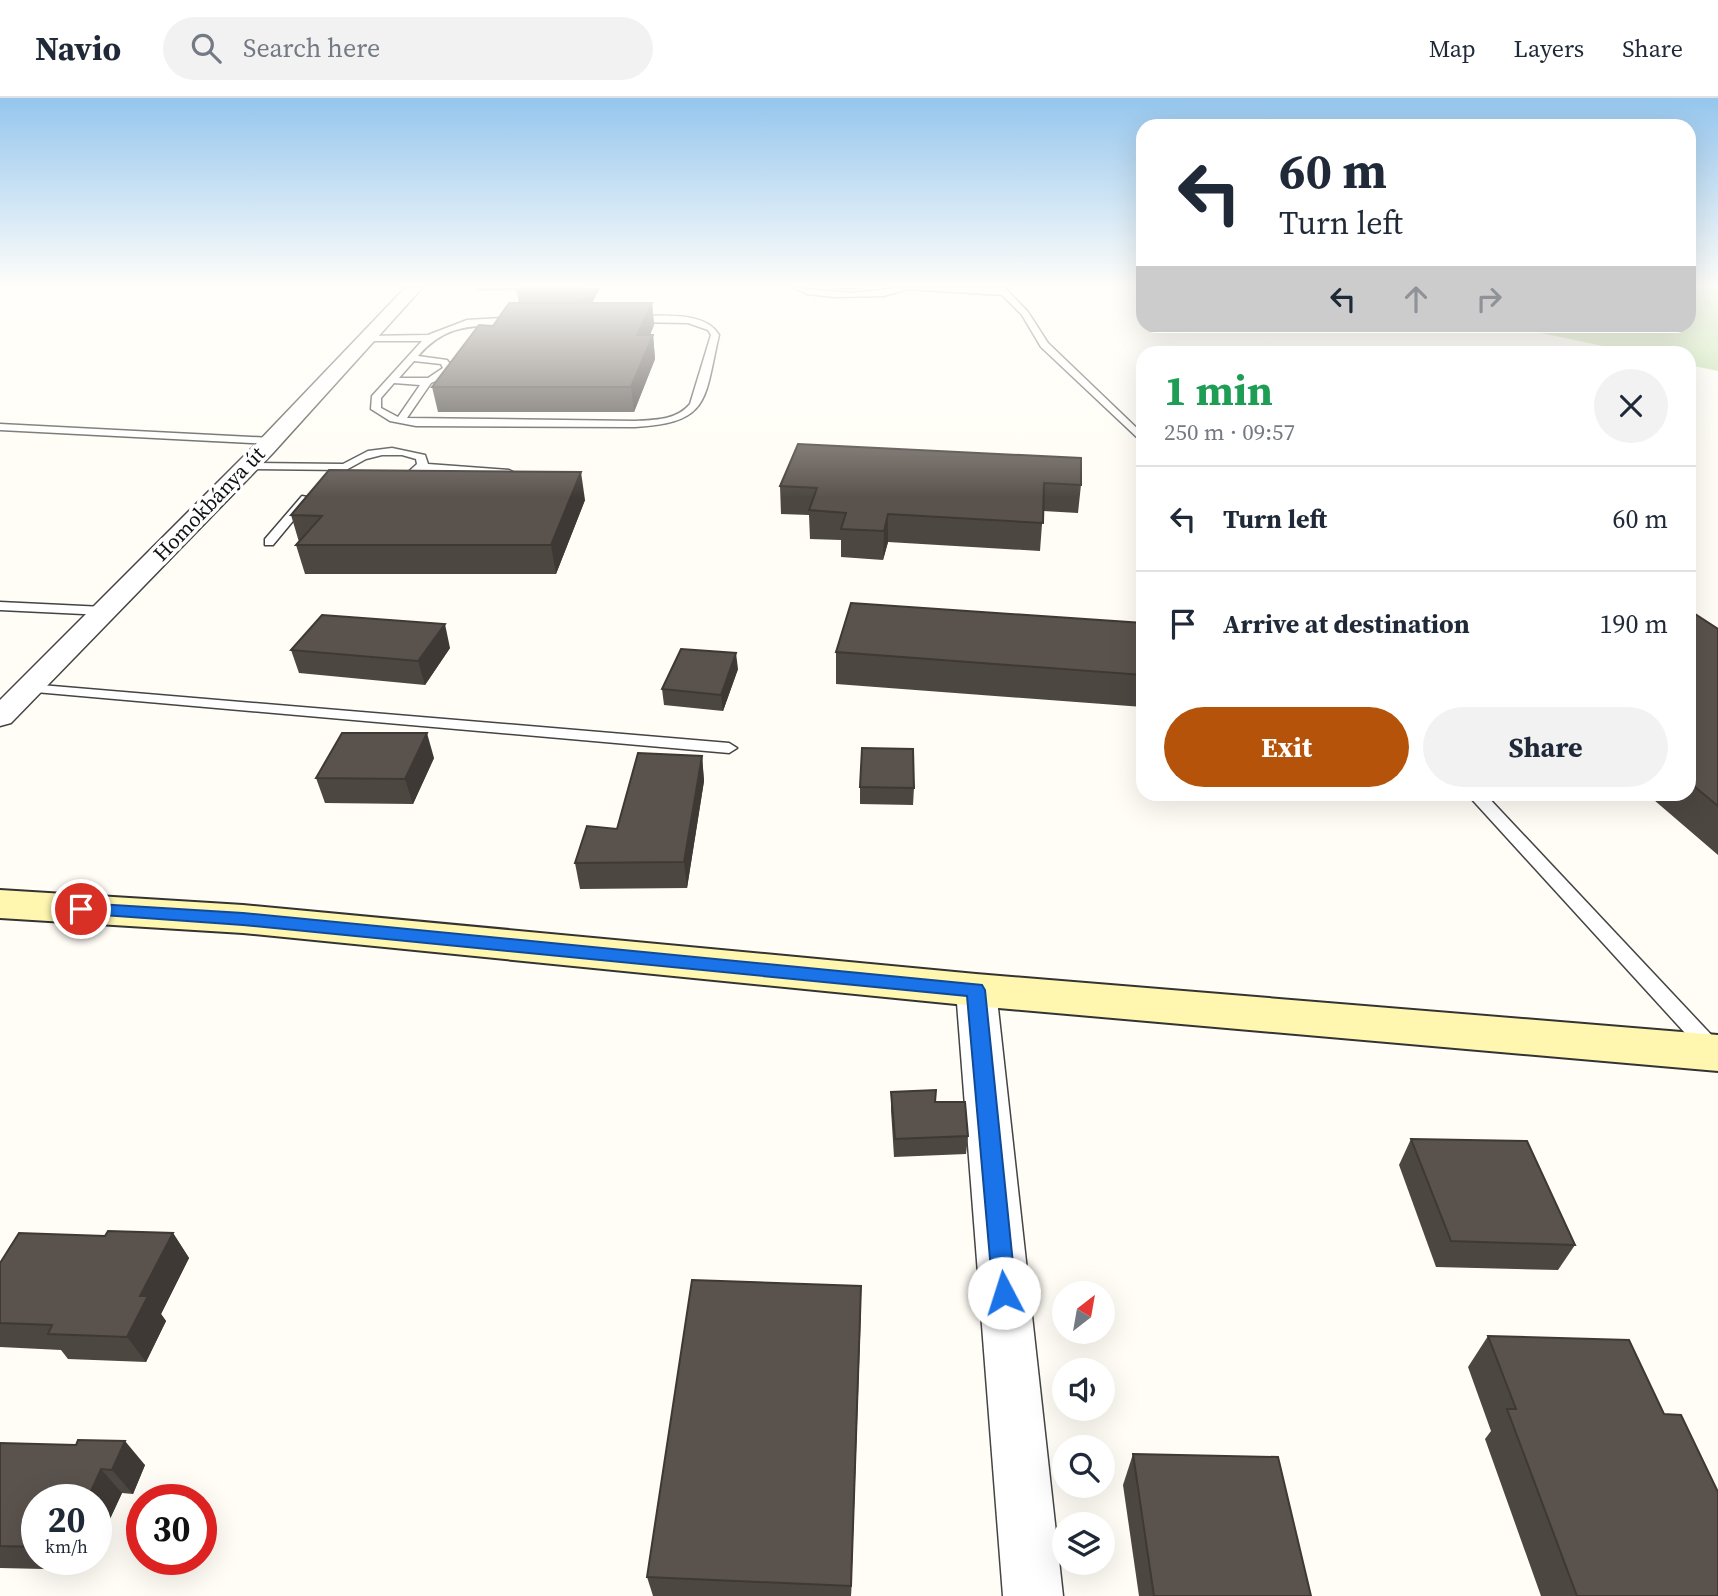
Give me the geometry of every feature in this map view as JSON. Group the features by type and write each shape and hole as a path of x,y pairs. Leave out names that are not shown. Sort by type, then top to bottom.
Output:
{"main road":[{"path":"0,904 243,919 976,990 1717,1054"}],"street":[{"name":"Homokbánya út","path":"0,717 247,466 349,358"},
{"path":"976,990 1033,1596"}],"lane":[{"path":"391,380 428,381 444,375 448,365 436,360 411,358 391,380 374,404 381,413 401,420 432,424 635,424 665,421 685,414 695,404 708,358"},
{"path":"1057,358 1136,433"},
{"path":"401,420 428,381"},
{"path":"122,422 276,435"},
{"path":"0,427 276,435"},
{"path":"269,542 331,474 359,458 394,451 421,457 424,461 411,475 388,481"},
{"path":"247,466 331,474 354,479"},
{"path":"421,467 518,474"},
{"path":"0,606 104,611"},
{"path":"29,688 729,748"},
{"path":"1482,801 1717,1054"}],"green space":[{"path":"1696,358 1718,358 1718,371 1696,366"}],"building":[{"path":"454,358 643,358 631,387 432,387"},
{"path":"798,444 1081,458 1081,485 1044,483 1043,523 888,514 884,531 841,529 846,513 809,510 817,488 780,486"},
{"path":"329,470 581,472 551,545 296,545 322,516 291,515"},
{"path":"851,603 1136,623 1136,674 836,652"},
{"path":"322,615 445,624 418,661 291,650"},
{"path":"1696,615 1718,629 1718,806 1696,788"},
{"path":"681,649 736,653 721,695 662,689"},
{"path":"342,733 427,733 405,779 316,778"},
{"path":"862,748 913,749 914,788 860,787"},
{"path":"638,753 702,756 684,862 575,863 587,826 617,829"},
{"path":"936,1090 935,1102 965,1102 968,1136 895,1139 891,1092"},
{"path":"1411,1139 1527,1141 1575,1245 1451,1241"},
{"path":"108,1231 173,1233 140,1296 148,1296 127,1337 48,1334 52,1325 0,1323 0,1263 19,1233 105,1236"},
{"path":"692,1280 861,1286 851,1586 647,1577"},
{"path":"1488,1336 1629,1340 1664,1414 1681,1415 1718,1492 1718,1596 1577,1596 1507,1409 1516,1409"},
{"path":"78,1440 125,1441 112,1470 101,1469 94,1484 21,1484 21,1547 0,1546 0,1443 76,1445"},
{"path":"1133,1454 1278,1457 1311,1596 1154,1596"}],"route":[{"path":"81,909 243,919 976,990 1004,1293"}]}
